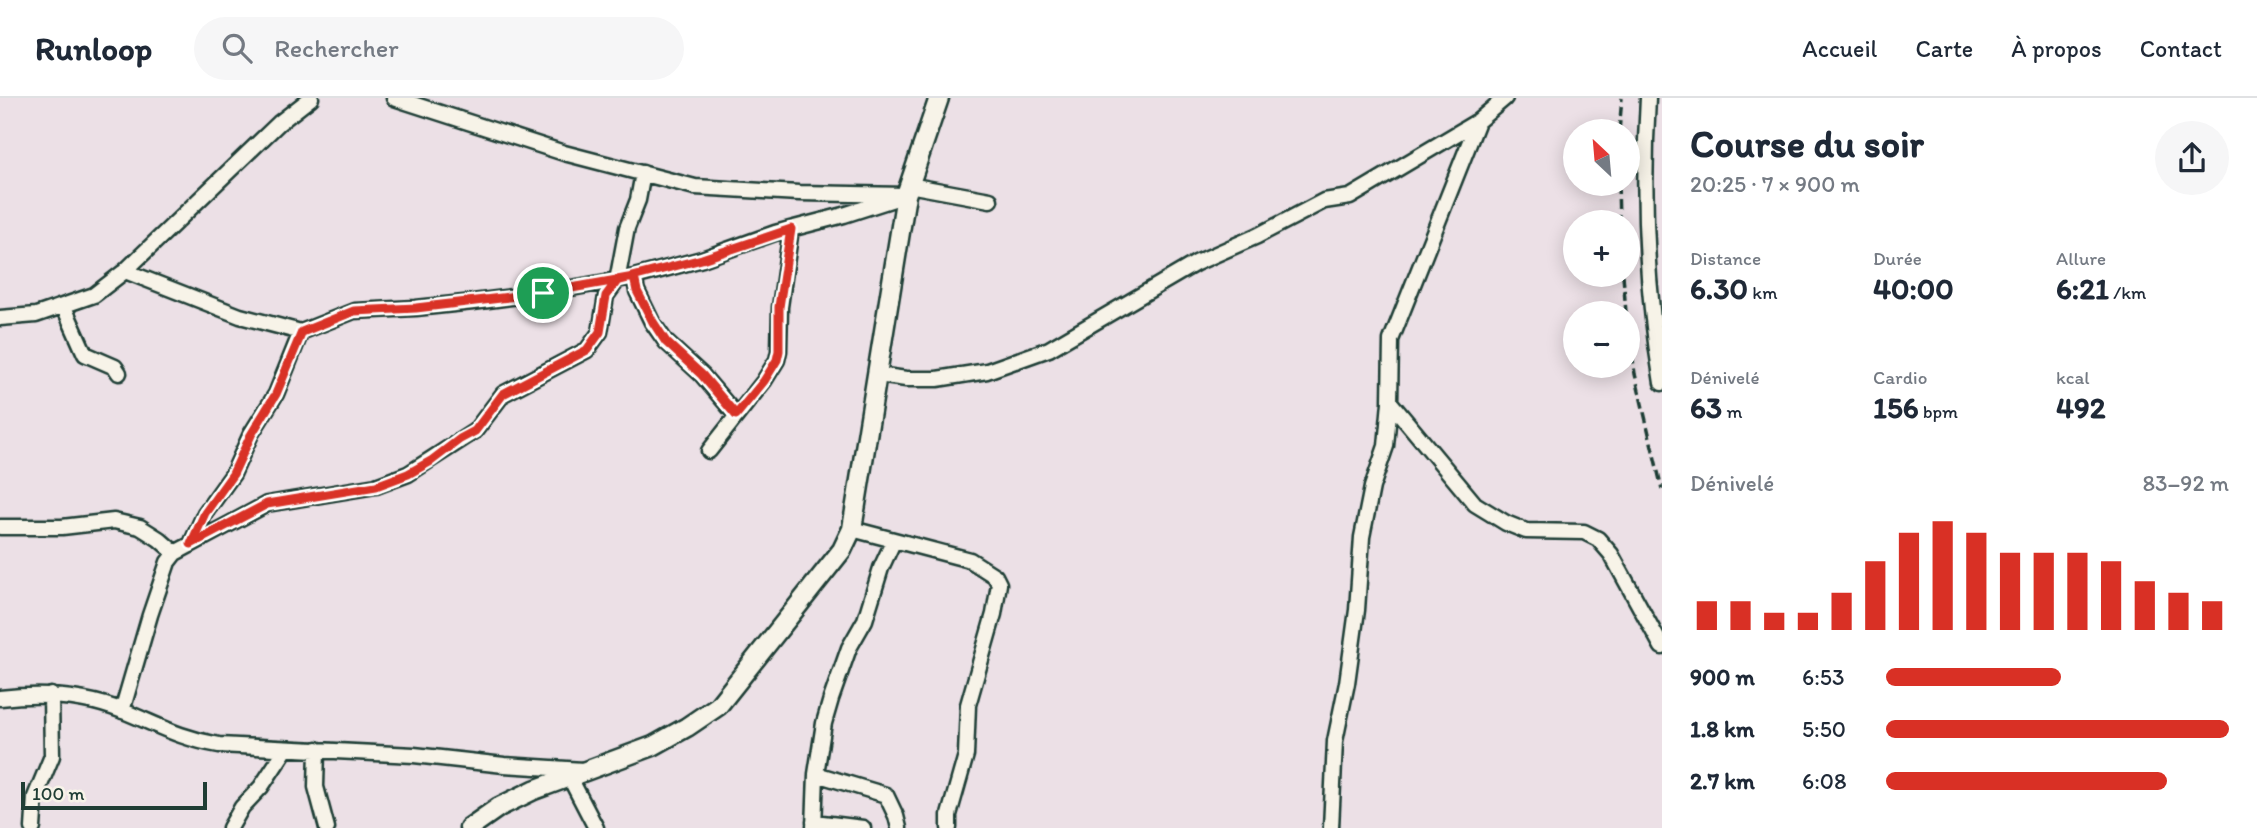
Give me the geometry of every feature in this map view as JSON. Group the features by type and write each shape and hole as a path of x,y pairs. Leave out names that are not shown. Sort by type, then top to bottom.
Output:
{"street":[{"path":"0,318 36,315 94,295 125,271 279,123 311,98"},
{"path":"394,98 564,153 695,187 799,193 907,190 990,200"},
{"path":"469,828 499,807 577,773 653,746 718,706 835,559 852,529 907,190 939,98"},
{"path":"878,375 937,379 987,371 1049,349 1196,262 1257,236 1324,201 1350,197 1478,121 1505,98"},
{"path":"1648,98 1644,180 1653,309 1662,383"},
{"path":"1331,828 1335,741 1348,683 1362,537 1373,487 1387,446 1391,340 1478,121"},
{"path":"122,710 150,615 168,562 174,553 267,504 376,486 408,474 475,431 503,394 587,350 600,332 606,296 617,281 627,228 638,200 643,173"},
{"path":"125,271 240,316 302,332 354,311 473,302 617,281 702,259 907,190"},
{"path":"709,451 764,381 777,360 779,307 791,229"},
{"path":"634,277 637,291 666,342 702,375 736,415"},
{"path":"64,307 85,354 115,367 119,373"},
{"path":"191,544 205,513 233,474 251,435 276,394 302,332"},
{"path":"1390,402 1475,504 1506,523 1526,531 1584,533 1598,539 1611,554 1662,647"},
{"path":"0,527 62,527 114,522 140,527 174,553"},
{"path":"852,529 970,559 995,576 999,584 968,705 966,755 949,815 949,828"},
{"path":"863,828 814,825 816,774 824,723 831,699 849,648 865,620 881,568 894,540"},
{"path":"0,698 51,695 83,699 122,710 168,732 219,745 414,755 577,773"},
{"path":"33,828 35,797 52,756 51,695"},
{"path":"317,748 316,787 327,828"},
{"path":"230,828 242,807 261,787 286,749"},
{"path":"577,773 596,828"},
{"path":"816,774 886,795 899,828"}],"railway":[{"path":"1620,119 1622,98"},
{"path":"1618,196 1619,210"},
{"path":"1624,287 1625,301"},
{"path":"1636,378 1662,489"}],"route":[{"path":"543,293 416,308 354,311 302,332 276,394 251,435 233,474 205,513 191,544 267,504 376,486 408,474 475,431 503,394 587,350 600,332 606,296 617,281 702,259 791,229 779,307 777,360 764,381 736,415 702,375 666,342 637,291 634,277 617,281 543,293"}]}
